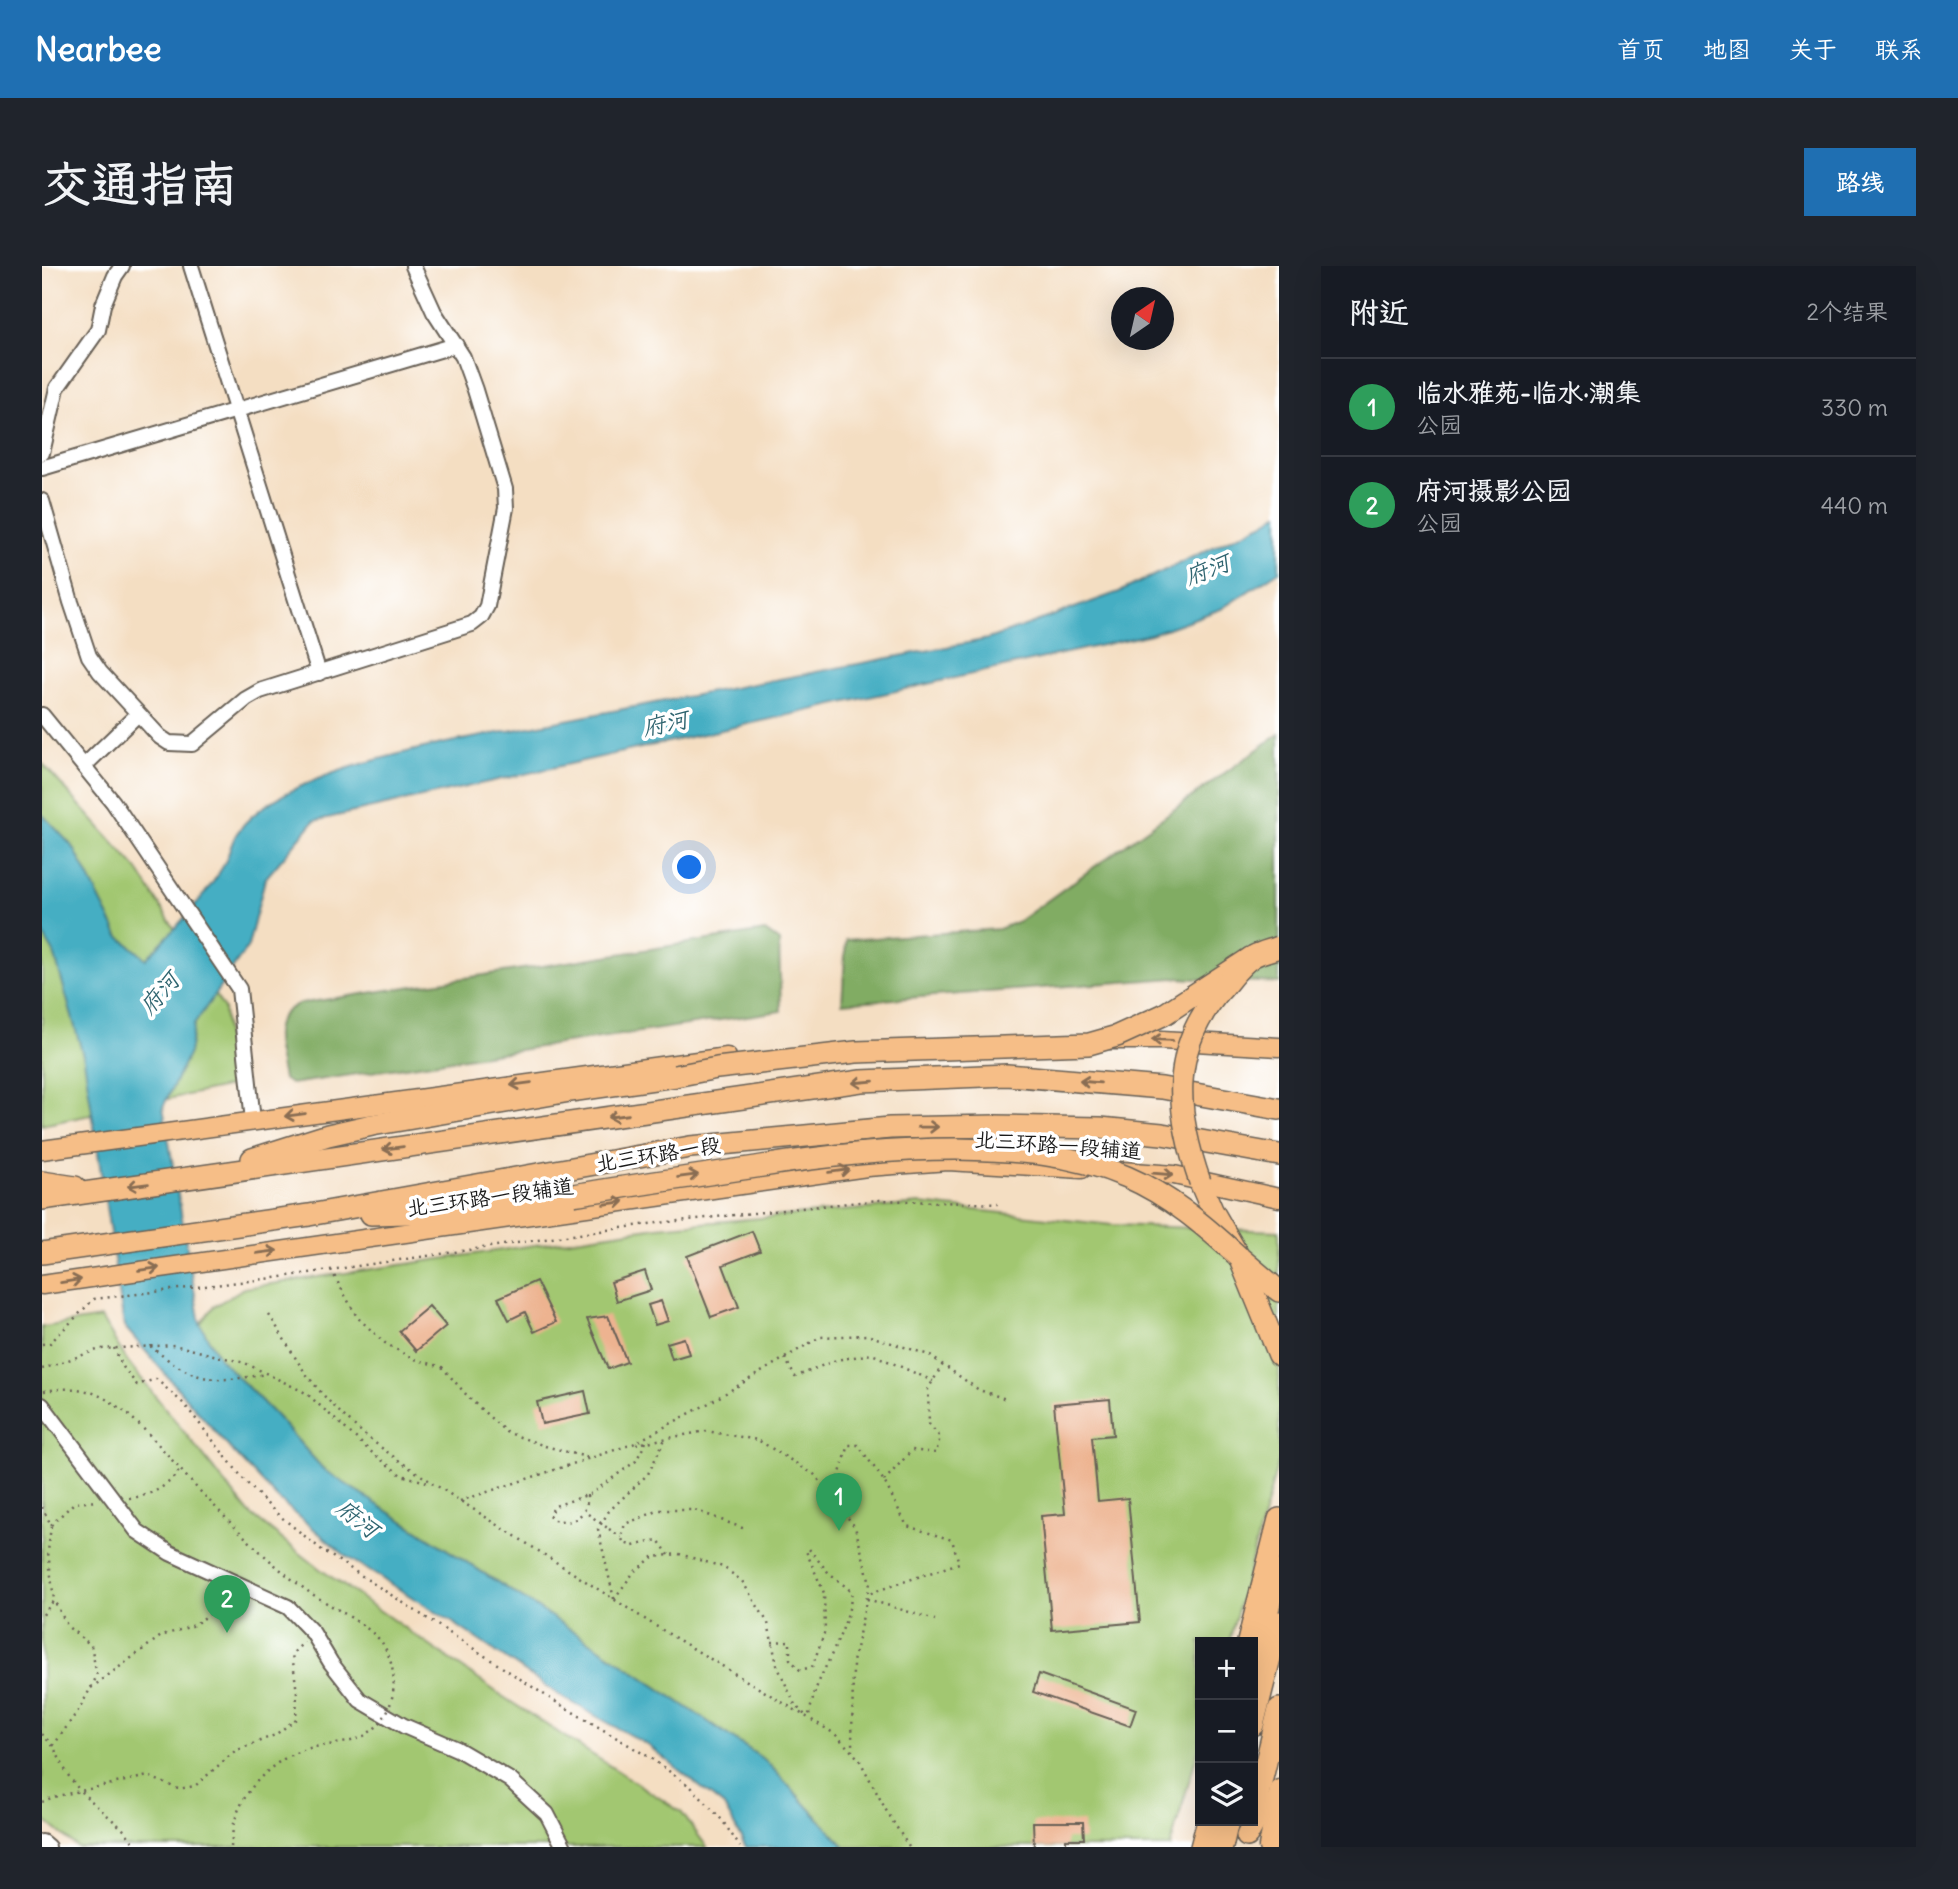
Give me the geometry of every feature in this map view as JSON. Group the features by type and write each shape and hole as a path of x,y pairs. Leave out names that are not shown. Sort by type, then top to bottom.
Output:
{"highway":[{"path":"183,1180 328,1135 372,1125 717,1068 856,1052 1089,1044 1118,1036 1153,1021 1279,941"},
{"path":"1279,947 1252,957 1200,1017 1187,1047 1181,1082 1184,1129 1193,1161 1212,1210 1239,1256 1279,1355"},
{"name":"北三环路一段","path":"42,1199 861,1081 1007,1075 1162,1088 1279,1109"},
{"name":"北三环路一段","path":"42,1253 309,1215 690,1147 890,1128 1100,1128 1162,1134 1279,1155"},
{"path":"309,1215 446,1212 813,1157 887,1150 995,1149 1069,1158 1128,1177 1200,1222 1279,1291"},
{"path":"42,1182 94,1191"},
{"path":"1249,1637 1279,1519"},
{"path":"1258,1777 1279,1622"},
{"path":"1248,1835 1273,1786 1279,1766"},
{"path":"1200,1847 1219,1831"}],"main road":[{"path":"42,1150 692,1061 828,1046 973,1040 1162,1040 1279,1047"},
{"name":"北三环路一段辅道","path":"42,1285 867,1167 948,1161 1174,1175 1279,1198"},
{"path":"1258,1657 1279,1571"},
{"path":"1268,1847 1279,1789"},
{"path":"1209,1847 1219,1831"}],"street":[{"path":"42,453 57,388 98,330 103,305 122,266"},
{"path":"191,266 319,673"},
{"path":"42,501 86,648 100,671 160,737 169,743 192,744 246,699 260,691 472,624 487,607 506,508 505,489 463,357 433,312 414,266"},
{"path":"42,468 456,345"},
{"path":"84,766 138,714"},
{"path":"42,715 113,802 239,989 253,1121"},
{"path":"42,1405 137,1531 170,1553 288,1607 313,1633 331,1663 360,1700 404,1726 457,1749 510,1780 547,1814 564,1847"},
{"path":"42,1842 48,1847"}],"path":[{"path":"42,1343 50,1343 94,1299 111,1296 331,1270 649,1224 878,1200 998,1204"},
{"path":"331,1270 357,1317 385,1343 411,1358 442,1367 470,1399 506,1432 545,1446 592,1458"},
{"path":"269,1315 307,1374 342,1415 391,1457 614,1599 835,1734 859,1759 909,1847"},
{"path":"633,1444 820,1337 867,1335 929,1354 979,1390 1006,1399"},
{"path":"42,1369 100,1349 174,1345 245,1363 306,1393 401,1475 435,1484"},
{"path":"150,1346 175,1366 198,1377 228,1381 268,1374"},
{"path":"114,1349 136,1385 156,1379 184,1404 245,1481 275,1512 313,1542 551,1699 660,1765 699,1795 722,1820 740,1847"},
{"path":"785,1357 795,1377 836,1360 872,1354 933,1381"},
{"path":"884,1481 912,1450 936,1453 940,1437 929,1424 928,1389 943,1364"},
{"path":"42,1391 87,1391 116,1405 283,1570 381,1641 393,1663 396,1686 390,1706 380,1722 369,1733 353,1742 305,1749 284,1758 265,1773 241,1803 233,1828 231,1847"},
{"path":"460,1501 633,1444 706,1432 758,1440 815,1475 855,1527 870,1583 853,1662 852,1752"},
{"path":"614,1599 598,1529 609,1511 648,1474 665,1439"},
{"path":"587,1495 586,1513 570,1522 553,1520 549,1514 555,1506 587,1495 636,1461 646,1442"},
{"path":"832,1498 849,1445 858,1444 884,1481 906,1526 952,1540 959,1563 868,1594"},
{"path":"42,1507 51,1525 48,1552 54,1600 68,1627 92,1644 97,1675 80,1709 53,1746"},
{"path":"621,1537 625,1524 660,1510 695,1510 745,1529"},
{"path":"586,1513 621,1537 624,1543 633,1546 658,1540 669,1555"},
{"path":"772,1642 790,1641 790,1659 800,1670 812,1667 825,1631 824,1593 807,1551 810,1549 827,1571 852,1592 836,1648 816,1688 808,1718"},
{"path":"614,1599 634,1572 653,1557 679,1554 723,1567 742,1581 768,1623 777,1665 795,1705 808,1718"},
{"path":"91,1688 161,1636 192,1626 210,1614 232,1581"},
{"path":"42,1616 54,1600"},
{"path":"867,1600 935,1620"},
{"path":"42,1802 53,1797 148,1776 178,1789 195,1786 234,1751 275,1735 296,1719 297,1693 292,1654 313,1633"},
{"path":"42,1734 53,1746 80,1791 124,1831 137,1847"}],"green space":[{"path":"1279,734 1279,983 1175,978 842,1003 846,940 999,929 1019,921"},
{"path":"42,763 138,870 224,1009 231,1086 42,1125"},
{"path":"765,931 779,941 781,1011 291,1084 283,1079 277,1046 277,1027 287,1011 298,1004"},
{"path":"920,1204 1112,1225 1279,1231 1279,1459 1230,1637 1195,1637 1195,1761 1170,1847 845,1847 766,1761 601,1649 324,1470 219,1358 200,1324 213,1307 244,1288 657,1227"},
{"path":"101,1318 128,1362 249,1513 320,1569 505,1698 681,1812 707,1847 77,1847 42,1818 42,1327"}],"water":[{"name":"府河","path":"1279,513 1279,571 1221,609 1151,634 314,821 265,879 248,946 194,1025 189,1053 163,1107 200,1324 219,1358 324,1470 601,1649 766,1761 845,1847 746,1847 724,1806 649,1746 559,1695 452,1622 347,1557 277,1498 223,1441 124,1326 84,1059 54,953 42,933 42,814 74,848 118,935 146,959 187,915 214,880 237,833 254,815 276,799 332,773 446,743 988,639 1119,592 1264,523"}],"building":[{"path":"752,1231 760,1251 723,1265 739,1307 711,1317 687,1256"},
{"path":"645,1271 651,1290 617,1301 611,1282"},
{"path":"536,1281 556,1322 534,1332 525,1312 509,1320 498,1298"},
{"path":"661,1301 668,1321 655,1325 648,1305"},
{"path":"429,1306 446,1326 416,1351 399,1331"},
{"path":"608,1316 627,1362 608,1369 587,1319"},
{"path":"684,1338 689,1354 672,1359 667,1343"},
{"path":"585,1391 590,1414 542,1424 537,1402"},
{"path":"1110,1399 1113,1435 1092,1437 1098,1501 1128,1498 1140,1622 1052,1630 1041,1516 1065,1514 1054,1404"},
{"path":"1039,1674 1136,1709 1130,1726 1033,1692"},
{"path":"1033,1822 1083,1822 1084,1839 1066,1839 1066,1847 1034,1847"}],"place":[{"name":"临水雅苑-临水·潮集","path":"839,1531"},
{"name":"府河摄影公园","path":"227,1633"}]}
